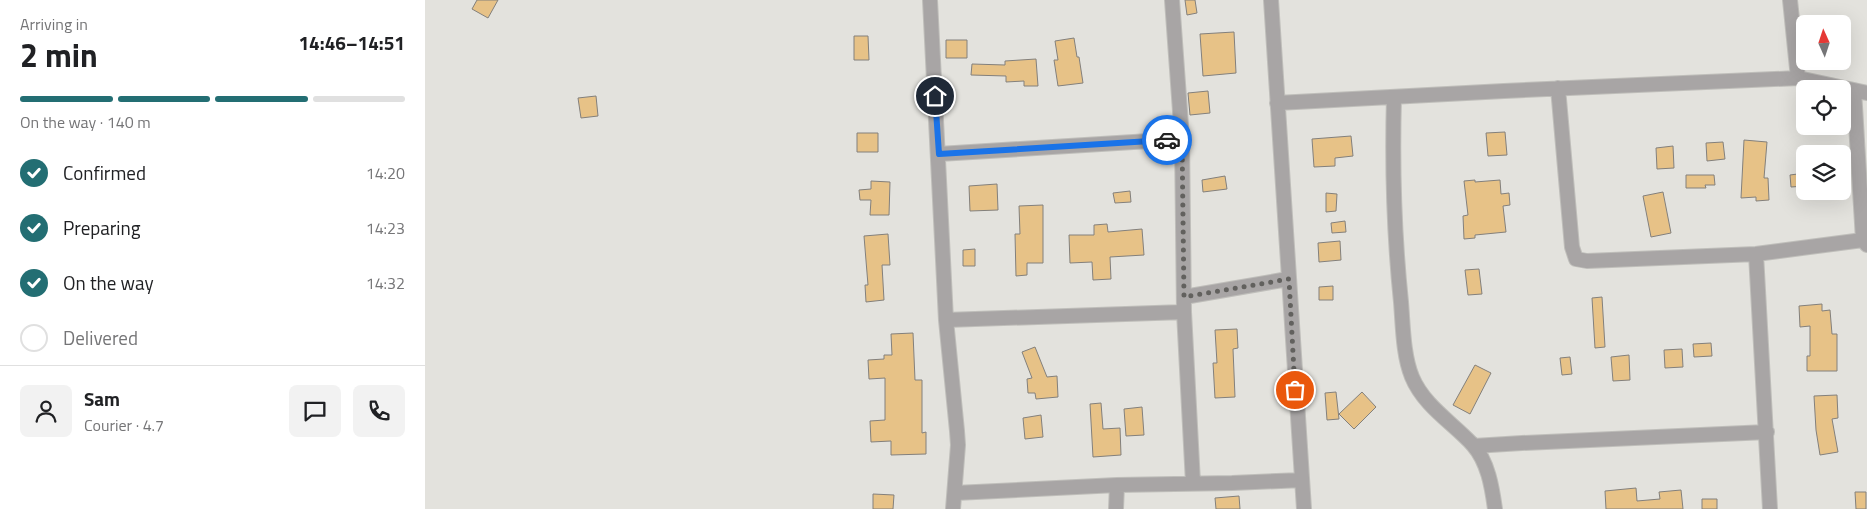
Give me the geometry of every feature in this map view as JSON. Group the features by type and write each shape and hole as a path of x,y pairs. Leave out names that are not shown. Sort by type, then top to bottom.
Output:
{"street":[{"path":"930,0 946,320 957,431 953,509"},
{"path":"1172,0 1182,139 1184,312 1193,483"},
{"path":"1271,0 1304,509"},
{"path":"1790,0 1798,78"},
{"path":"1277,104 1559,88 1798,78 1860,92 1865,243 1756,254 1587,261 1576,259 1572,247 1559,88"},
{"path":"1394,97 1392,163 1395,240 1408,362 1418,390 1473,446 1484,463 1495,509"},
{"path":"939,154 1182,139"},
{"path":"1756,254 1770,509"},
{"path":"1184,297 1289,279"},
{"path":"946,320 1184,312"},
{"path":"1473,446 1767,432"},
{"path":"955,494 1117,485 1302,480"},
{"path":"1116,509 1117,485"}],"building":[{"path":"477,0 498,0 488,18 472,9"},
{"path":"1185,0 1195,0 1197,13 1187,15"},
{"path":"1234,32 1236,73 1203,76 1200,34"},
{"path":"854,36 868,36 869,60 854,60"},
{"path":"1074,38 1083,83 1058,86 1054,60 1058,60 1055,41"},
{"path":"946,40 967,40 967,58 946,58"},
{"path":"1036,59 1038,86 1024,86 1024,81 1006,82 1006,76 971,75 972,64 1005,65 1005,61"},
{"path":"1208,91 1210,113 1190,115 1188,93"},
{"path":"596,96 598,116 581,118 578,98"},
{"path":"1505,132 1507,155 1488,156 1486,133"},
{"path":"857,133 878,133 878,152 857,152"},
{"path":"1351,136 1353,156 1335,158 1335,166 1314,167 1312,139"},
{"path":"1744,140 1767,142 1764,178 1768,178 1769,200 1756,201 1756,197 1741,198"},
{"path":"1723,142 1725,159 1707,161 1706,143"},
{"path":"1673,146 1674,168 1657,169 1656,148"},
{"path":"1796,174 1796,187 1791,187 1790,175"},
{"path":"1686,175 1714,175 1715,185 1705,185 1706,188 1686,188"},
{"path":"1225,176 1227,189 1203,192 1202,180"},
{"path":"1475,180 1475,182 1500,180 1501,194 1509,193 1510,205 1503,206 1506,232 1475,235 1475,238 1464,239 1463,216 1468,215 1464,181"},
{"path":"871,181 890,182 889,215 870,215 871,200 860,200 859,190 871,189"},
{"path":"997,184 998,210 970,211 969,186"},
{"path":"1130,191 1131,202 1115,203 1113,193"},
{"path":"1663,192 1671,233 1651,237 1643,196"},
{"path":"1326,193 1337,194 1336,211 1326,212"},
{"path":"1043,205 1043,263 1027,263 1027,275 1016,276 1015,234 1020,234 1019,206"},
{"path":"1345,221 1346,232 1332,233 1331,223"},
{"path":"1107,224 1108,232 1142,229 1144,255 1110,257 1111,279 1093,280 1092,262 1070,263 1069,235 1094,235 1094,225"},
{"path":"888,234 890,265 882,265 884,300 866,302 865,285 868,285 864,236"},
{"path":"1340,241 1341,260 1319,262 1318,243"},
{"path":"975,249 975,266 963,266 963,250"},
{"path":"1479,269 1482,294 1468,295 1465,270"},
{"path":"1333,286 1333,300 1319,300 1319,287"},
{"path":"1602,297 1605,347 1595,348 1592,298"},
{"path":"1822,304 1822,311 1830,310 1832,334 1837,334 1837,371 1807,371 1807,356 1810,356 1810,326 1800,327 1799,306"},
{"path":"1237,329 1238,348 1233,349 1235,397 1215,398 1213,363 1217,363 1215,330"},
{"path":"913,333 915,380 922,380 922,433 926,432 926,454 891,455 891,441 871,442 870,421 885,420 885,378 869,379 868,360 884,359 884,355 892,355 891,334"},
{"path":"1711,343 1712,356 1694,357 1693,344"},
{"path":"1035,347 1047,377 1057,376 1058,397 1036,399 1035,393 1028,393 1027,379 1032,378 1022,352"},
{"path":"1682,349 1683,367 1665,368 1664,350"},
{"path":"1629,355 1630,380 1613,381 1611,357"},
{"path":"1570,357 1572,374 1562,375 1560,358"},
{"path":"1475,365 1491,373 1470,414 1453,405"},
{"path":"1336,392 1339,419 1327,420 1325,393"},
{"path":"1362,392 1376,407 1354,429 1339,414"},
{"path":"1837,395 1838,418 1832,419 1838,452 1820,455 1814,396"},
{"path":"1101,403 1103,429 1120,428 1121,455 1093,457 1090,404"},
{"path":"1142,407 1144,435 1126,436 1124,409"},
{"path":"1041,415 1043,437 1025,439 1023,418"},
{"path":"1636,488 1637,501 1660,499 1659,492 1681,490 1683,509 1606,509 1605,491"},
{"path":"1855,492 1866,492 1866,509 1856,509"},
{"path":"873,494 894,495 893,509 873,509"},
{"path":"1239,496 1240,509 1216,509 1215,498"},
{"path":"1702,499 1717,499 1717,509 1702,509"}],"way so far":[{"path":"1167,140 1182,139 1184,297 1245,285 1289,279 1295,390"}],"route":[{"path":"935,96 939,154 1167,140"}]}
